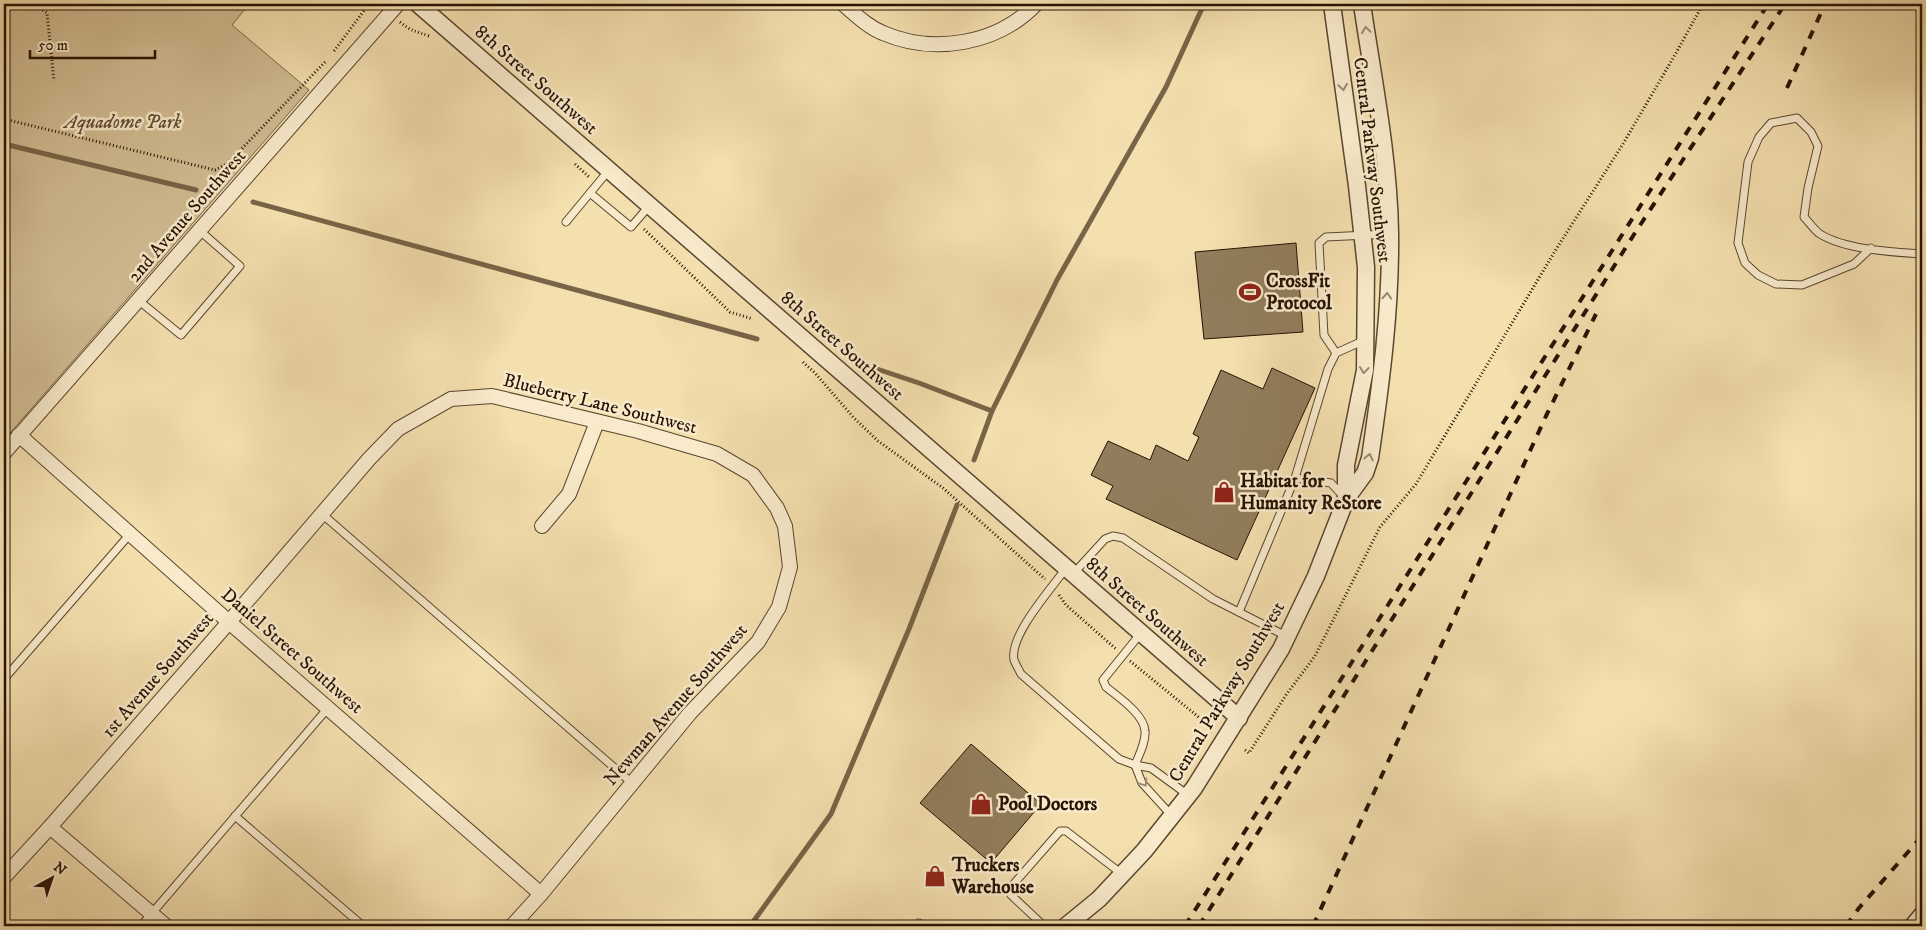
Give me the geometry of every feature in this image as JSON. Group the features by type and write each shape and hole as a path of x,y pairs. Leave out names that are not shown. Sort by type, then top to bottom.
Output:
{"street":[{"name":"2nd Avenue Southwest","path":"4,453 398,4"},
{"name":"8th Street Southwest","path":"418,4 1239,718"},
{"path":"843,4 865,23 883,33 922,44 943,45 982,38 1018,19 1036,4"},
{"name":"Central Parkway Southwest","path":"1332,4 1366,267 1365,370 1346,465 1346,499"},
{"name":"Central Parkway Southwest","path":"1066,926 1099,899 1144,851 1188,796 1239,718 1287,636 1316,576 1346,499 1365,473 1370,458 1385,339 1390,234 1388,186 1362,4"},
{"name":"Blueberry Lane Southwest","path":"398,429 451,399 492,396 638,431 717,454 753,475 777,508"},
{"path":"542,526 569,494 596,422"},
{"name":"1st Avenue Southwest","path":"4,877 229,622 368,459 398,429"},
{"name":"Daniel Street Southwest","path":"19,435 229,622 541,894"},
{"name":"Newman Avenue Southwest","path":"512,926 541,894 690,713 758,642 779,607 790,567 785,526 777,508"},
{"path":"50,827 166,926"},
{"path":"1913,926 1922,915"}],"lane":[{"path":"1871,248 1854,264 1802,285 1776,284 1758,275 1745,263 1738,242 1748,162 1760,137 1771,123 1797,118 1812,132 1818,146 1808,188 1804,217 1820,234 1845,243 1922,254"},
{"path":"566,222 609,170"},
{"path":"590,193 631,227 650,205"},
{"path":"138,300 181,335 240,266 199,230"},
{"path":"1336,353 1324,335 1319,243 1326,237 1390,234"},
{"path":"1238,612 1295,478 1328,369 1336,353 1365,340"},
{"path":"1295,478 1330,484 1346,499"},
{"path":"322,514 632,783"},
{"path":"4,679 130,534"},
{"path":"1188,796 1151,768 1119,759 1021,674 1014,658 1018,638 1027,620 1052,587 1105,539 1112,536 1123,538 1213,599 1287,636"},
{"path":"1141,633 1103,680 1106,687 1142,718 1146,731 1135,765 1142,783 1172,816"},
{"path":"141,926 328,707"},
{"path":"235,816 363,926"},
{"path":"1044,926 1011,894 1011,887 1060,832 1066,830 1122,874"}],"path":[{"path":"34,4 47,13 54,81"},
{"path":"4,119 215,170 227,164 332,55 370,4"},
{"path":"1245,750 1249,752 1286,695 1315,656 1380,527 1416,484 1555,252 1623,144 1703,4"},
{"path":"399,22 412,32 432,37"},
{"path":"568,158 597,184"},
{"path":"637,221 730,312 752,318 759,324"},
{"path":"801,361 878,441 943,488 1041,575 1066,605 1207,724"}],"green space":[{"name":"Aquadome Park","path":"4,4 249,4 232,25 309,90 4,440"}],"building":[{"name":"CrossFit Protocol","path":"1296,243 1303,332 1204,339 1195,252"},
{"name":"Habitat for Humanity ReStore","path":"1272,368 1315,388 1237,560 1106,499 1113,486 1091,475 1108,441 1150,460 1156,445 1188,461 1199,437 1193,434 1221,370 1263,389"},
{"name":"Pool Doctors","path":"971,744 1041,804 991,863 920,803"}],"waterway":[{"path":"974,460 992,411 1057,280 1166,87 1204,4"},
{"path":"4,144 196,190"},
{"path":"253,202 757,339"},
{"path":"862,364 919,383 992,411"},
{"path":"750,926 831,814 909,629 957,505"}],"railway":[{"path":"1185,926 1768,4"},
{"path":"1199,926 1633,236 1785,4"},
{"path":"1787,88 1825,4"},
{"path":"1313,926 1546,416 1596,314"},
{"path":"1846,926 1859,908 1922,836"}],"place":[{"name":"CrossFit Protocol","path":"1250,292"},
{"name":"Habitat for Humanity ReStore","path":"1224,492"},
{"name":"Pool Doctors","path":"981,804"},
{"name":"Truckers Warehouse","path":"935,876"}]}
